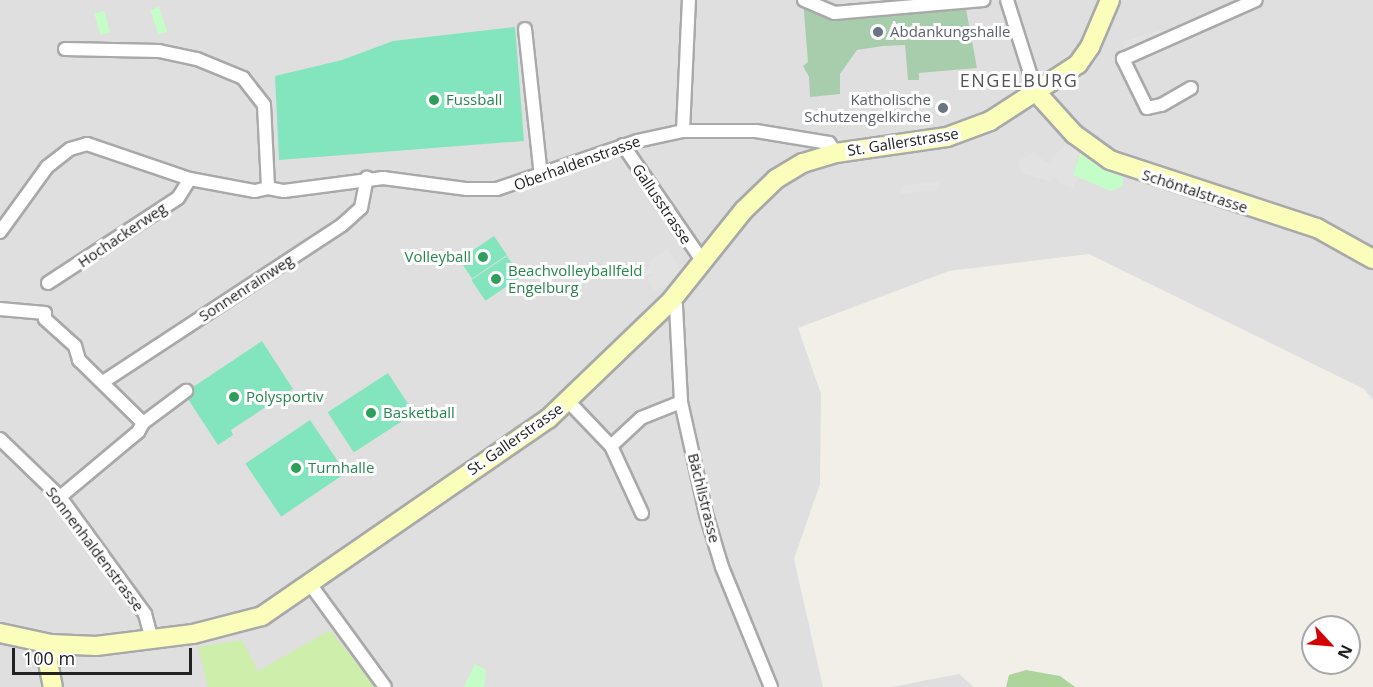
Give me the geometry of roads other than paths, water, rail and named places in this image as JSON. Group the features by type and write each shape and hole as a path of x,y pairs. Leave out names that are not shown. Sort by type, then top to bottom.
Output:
{"street":[{"path":"683,131 689,0"},
{"path":"804,0 834,13 895,2 983,0"},
{"path":"1006,0 1036,92"},
{"name":"St. Gallerstrasse","path":"0,633 51,644 96,646 152,640 237,626 262,616 455,480 518,440 568,401 671,301 744,210 776,179 803,163 836,153 960,134 1036,92 1078,64 1090,46 1110,0"},
{"path":"1191,88 1161,105 1147,108 1123,59 1256,0"},
{"path":"525,29 541,176"},
{"path":"65,49 159,51 197,59 243,78 264,105 268,188"},
{"name":"Schöntalstrasse","path":"1036,92 1081,140 1116,163 1331,234 1373,259"},
{"name":"Oberhaldenstrasse","path":"0,232 47,167 82,145 104,147 190,179 255,191 268,188 284,191 366,178 497,189 541,176 623,145 683,131 756,131 829,143 836,153"},
{"name":"Gallusstrasse","path":"623,145 703,262"},
{"name":"Sonnenrainweg","path":"103,382 342,225 361,208 366,178"},
{"name":"Hochackerweg","path":"48,283 178,198 190,179"},
{"name":"Bächlistrasse","path":"671,301 676,306 681,402 722,567 771,687"},
{"path":"0,309 45,313 45,319 75,346 79,360 143,423"},
{"path":"60,497 138,432 143,423 186,391"},
{"path":"568,401 611,446 642,513"},
{"path":"611,446 641,418 681,402"},
{"name":"Sonnenhaldenstrasse","path":"0,439 60,497 145,614 152,640"},
{"path":"310,584 385,687"},
{"path":"51,644 48,662 53,687"}],"place":[{"name":"Abdankungshalle","path":"878,32"},
{"name":"Fussball","path":"434,100"},
{"name":"Katholische Schutzengelkirche","path":"943,108"},
{"name":"Volleyball","path":"483,257"},
{"name":"Beachvolleyballfeld Engelburg","path":"496,279"},
{"name":"Polysportiv","path":"234,397"},
{"name":"Basketball","path":"371,413"},
{"name":"Turnhalle","path":"296,468"}],"district":[{"name":"ENGELBURG","path":"1019,80"}]}
